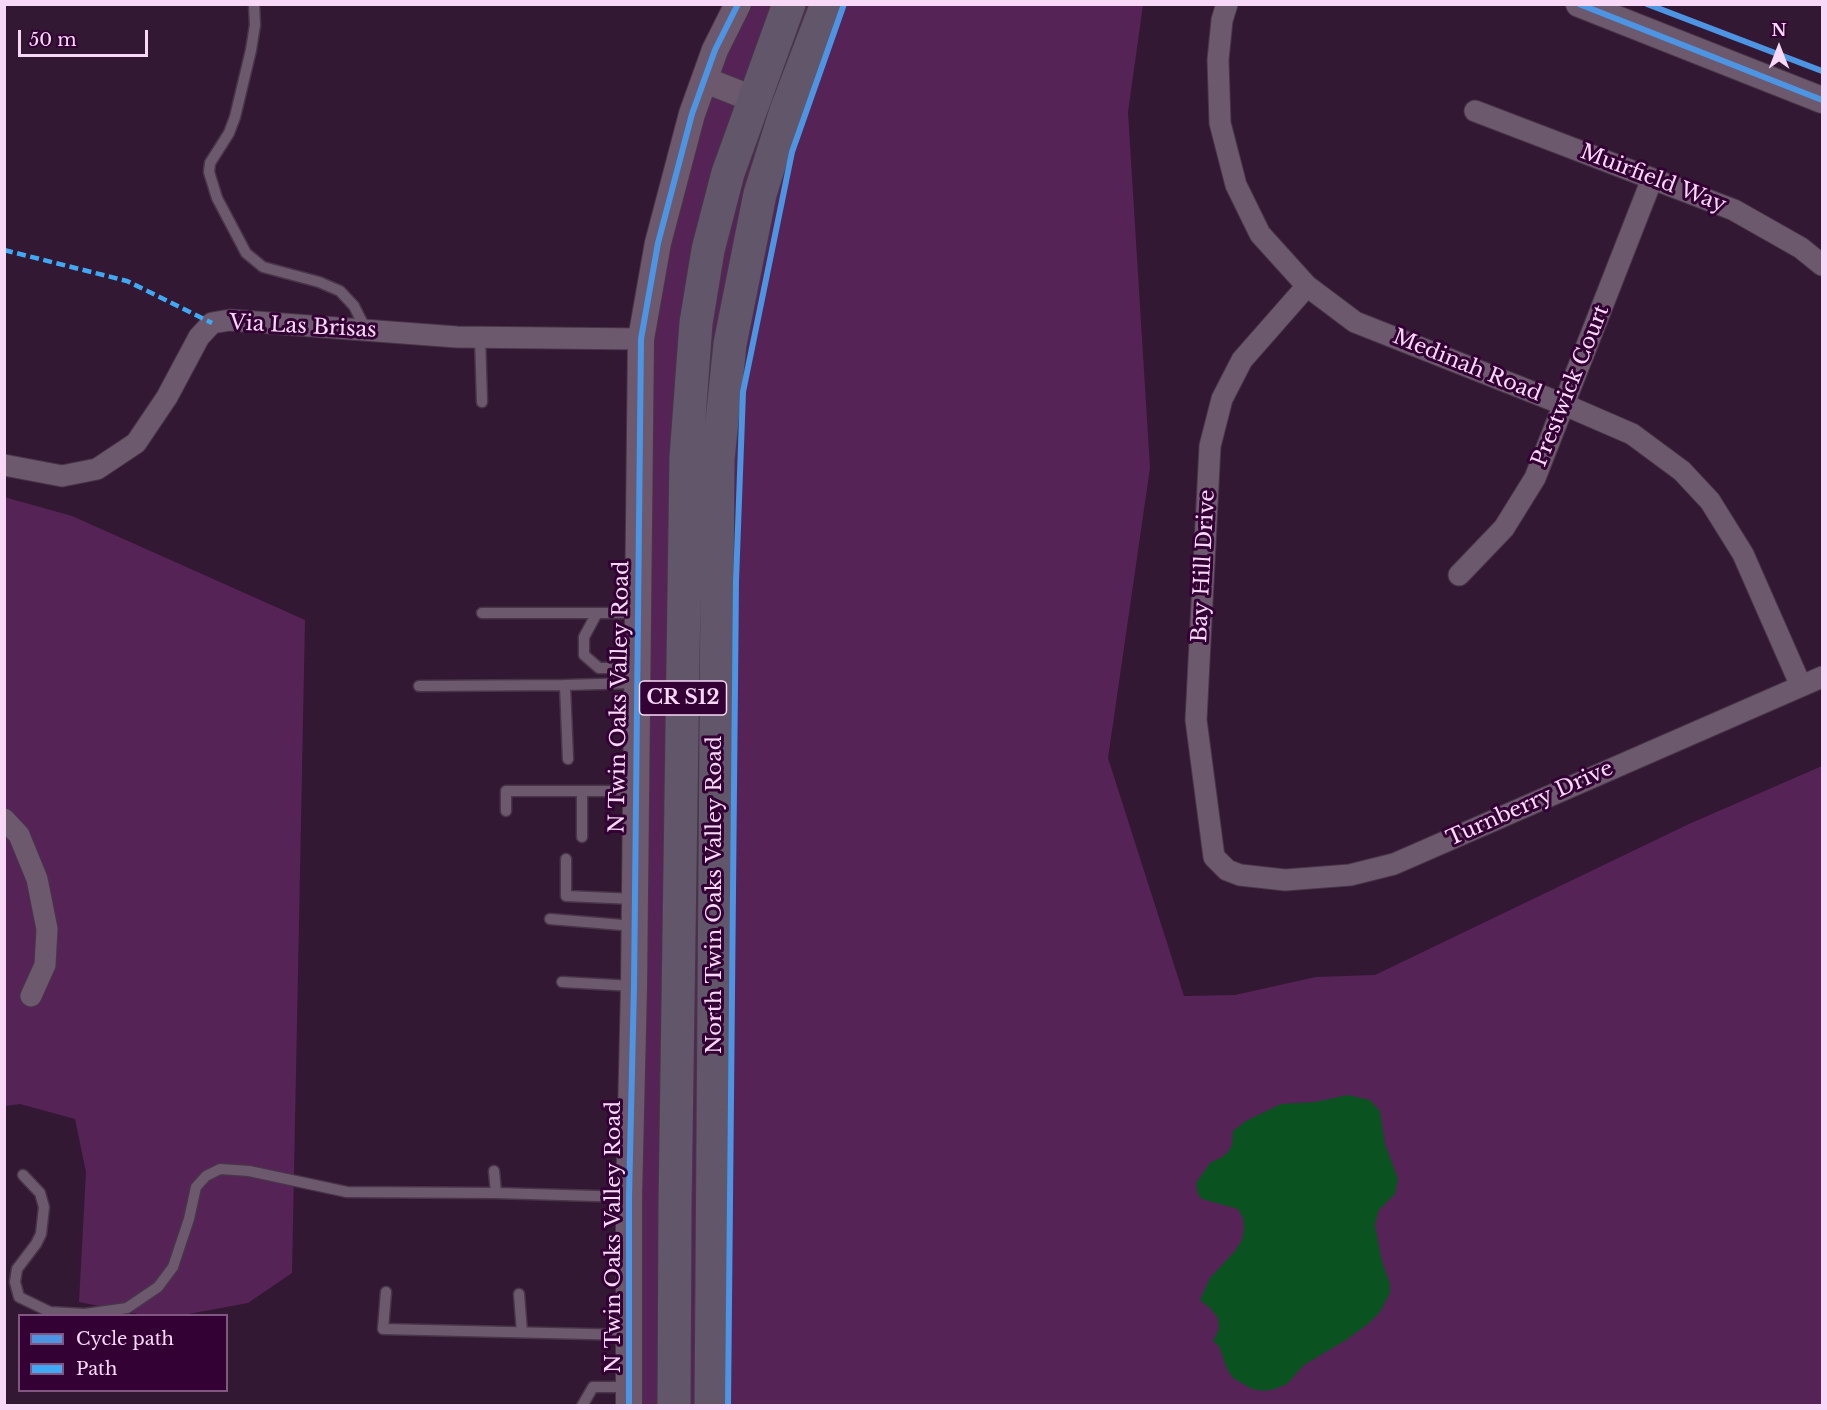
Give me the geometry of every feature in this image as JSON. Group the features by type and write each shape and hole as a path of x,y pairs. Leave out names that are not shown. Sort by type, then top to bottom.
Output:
{"main road":[{"name":"North Twin Oaks Valley Road","path":"674,1406 686,458 696,323 708,250 728,173 789,4"},
{"name":"North Twin Oaks Valley Road","path":"711,1406 718,459 730,344 760,194 786,111 824,14"},
{"path":"750,242 747,185 764,124 762,112 753,99 771,89 781,80 796,40 824,14"}],"street":[{"name":"N Twin Oaks Valley Road","path":"630,1396 629,1197 634,986 641,339 658,243 692,114 715,50 738,4"},
{"name":"Medinah Road","path":"1227,4 1222,20 1218,60 1220,123 1236,184 1260,234 1307,286 1355,322 1632,434 1682,471 1710,501 1743,554 1801,686"},
{"path":"1579,4 1822,100"},
{"path":"705,80 753,99"},
{"name":"Muirfield Way","path":"1475,111 1734,210 1801,248 1822,265"},
{"name":"Prestwick Court","path":"1459,575 1504,528 1535,478 1652,179"},
{"name":"Bay Hill Drive","path":"1227,870 1214,856 1196,720 1210,446 1222,399 1242,360 1307,286"},
{"name":"Via Las Brisas","path":"4,465 62,476 97,469 136,443 167,398 199,337 212,323 230,320 480,337 641,339"},
{"name":"Turnberry Drive","path":"1227,870 1240,875 1285,880 1350,875 1394,864 1822,677"},
{"path":"4,819 19,836 37,879 47,929 45,965 31,996"}],"lane":[{"path":"254,4 255,25 251,50 235,117 229,133 210,163 209,172 218,198 246,252 263,267 320,282 340,291 354,306 366,330"},
{"path":"480,337 482,402"},
{"path":"482,613 637,613"},
{"path":"597,613 584,637 584,655 599,668 637,675"},
{"path":"419,686 565,685 637,675"},
{"path":"565,685 568,759"},
{"path":"506,811 506,791 635,791"},
{"path":"582,791 582,837"},
{"path":"566,859 566,896 634,899"},
{"path":"550,919 634,926"},
{"path":"561,982 634,986"},
{"path":"23,1175 40,1193 44,1207 41,1234 17,1269 15,1282 20,1297 50,1312 85,1314 127,1308 158,1287 173,1267 189,1219 196,1188 206,1176 220,1169 249,1171 347,1192 629,1197"},
{"path":"494,1171 496,1193"},
{"path":"386,1292 383,1329 630,1335"},
{"path":"519,1294 522,1332"},
{"path":"582,1406 593,1387 630,1396"}],"shaded area":[{"path":"753,5 1143,5 1128,112 1150,468 1108,758 1184,996 1235,995 1316,977 1375,975 1689,824 1822,766 1822,1405 623,1406 629,361 704,99"},
{"path":"4,497 72,516 305,620 292,1273 248,1303 188,1314 138,1314 79,1302 86,1172 75,1119 20,1104 5,1106"},
{"path":"1348,1095 1370,1100 1380,1111 1385,1144 1398,1179 1395,1194 1379,1210 1375,1225 1382,1261 1390,1284 1390,1293 1380,1312 1368,1324 1304,1365 1287,1384 1264,1391 1252,1389 1233,1378 1227,1369 1219,1346 1213,1341 1219,1329 1218,1318 1200,1300 1210,1278 1242,1240 1243,1218 1238,1209 1202,1199 1198,1194 1196,1183 1210,1163 1228,1152 1232,1145 1233,1131 1246,1121 1281,1104 1315,1102"}],"marked path":[{"path":"4,250 127,281 212,323"}],"cycle path":[{"path":"629,1406 629,1197 634,986 641,339 658,243 692,114 715,50 738,4"},
{"path":"728,1406 736,581 743,392 792,152 844,4"},
{"path":"1579,4 1822,100"},
{"path":"1647,4 1822,71"}]}
